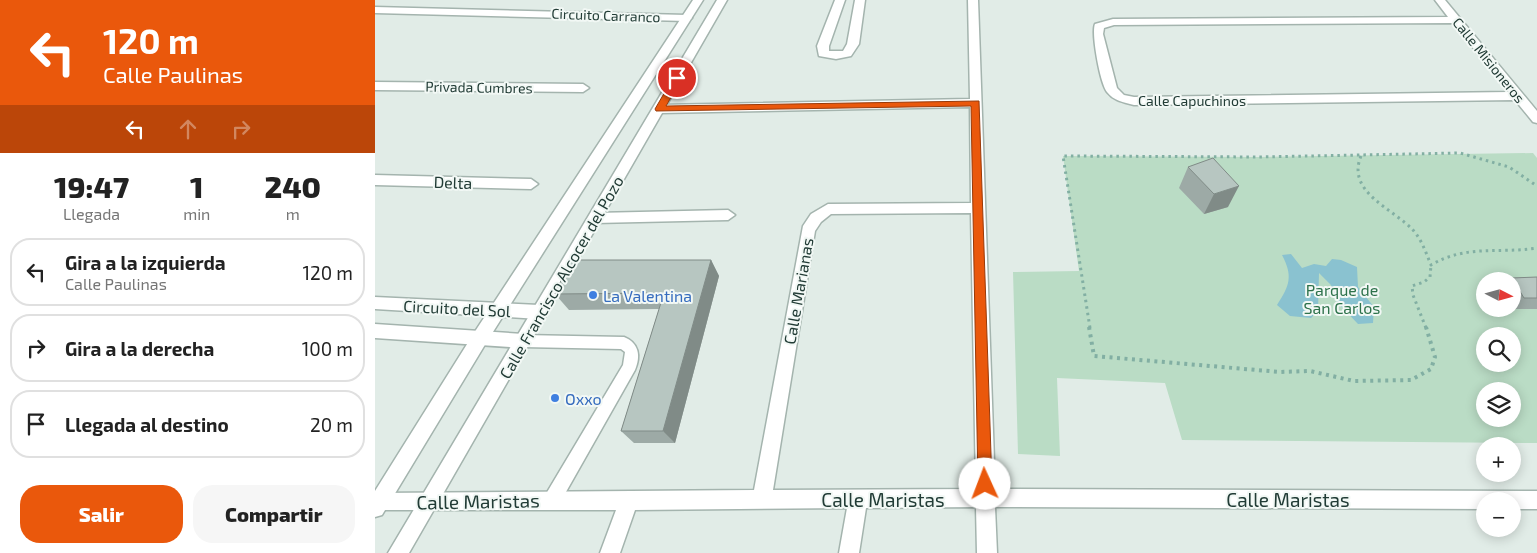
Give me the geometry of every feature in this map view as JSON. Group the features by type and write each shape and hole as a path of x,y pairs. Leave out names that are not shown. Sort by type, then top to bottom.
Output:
{"street":[{"path":"454,10 463,0"},
{"name":"Calle Francisco Alcocer del Pozo","path":"377,505 480,338 698,0"},
{"name":"Calle Francisco Alcocer del Pozo","path":"398,553 660,109 722,0"},
{"path":"840,0 823,46 823,54 836,56 847,54 853,44 860,0"},
{"path":"973,0 987,553"},
{"name":"Calle Misioneros","path":"1440,0 1537,119"},
{"name":"Circuito Carranco","path":"375,10 570,10 687,18"},
{"name":"Calle Capuchinos","path":"1457,20 1113,22 1099,26 1098,34 1111,89 1120,98 1135,101 1519,96"},
{"name":"Privada Cumbres","path":"375,86 583,88"},
{"path":"660,109 976,103"},
{"name":"Delta","path":"375,180 531,184"},
{"name":"Calle Marianas","path":"762,499 808,230 816,218 828,209 978,208"},
{"path":"595,218 728,214"},
{"name":"Circuito del Sol","path":"375,303 539,312"},
{"name":"Circuito del Sol","path":"375,331 523,340"},
{"path":"610,553 629,499"},
{"name":"Calle Maristas","path":"377,505 429,500 629,499 1537,500"},
{"path":"849,553 858,499"}],"lane":[{"path":"523,340 624,343 632,350 630,366 552,500"}],"path":[{"path":"1362,156 1356,163 1356,173 1364,190 1394,211 1413,230 1422,242 1431,266 1430,277 1424,282 1412,286 1413,295 1431,338 1435,357 1431,369 1411,380 1354,381 1310,371 1280,372 1094,356 1063,156 1362,156 1460,153 1509,167 1537,186"},
{"path":"1431,266 1454,252 1519,252 1537,248"}],"green space":[{"name":"Parque de San Carlos","path":"1533,153 1537,158 1537,443 1521,443 1521,437 1476,437 1476,442 1182,440 1165,383 1057,378 1060,456 1018,454 1013,272 1079,271 1063,156 1259,157"}],"water":[{"path":"1291,254 1302,268 1314,264 1326,266 1332,259 1341,260 1357,267 1358,287 1374,307 1373,323 1358,324 1337,302 1331,285 1319,273 1318,311 1311,318 1290,316 1277,305 1285,292 1289,280 1288,269 1282,255"}],"building":[{"path":"1213,158 1239,186 1214,194 1188,167"},
{"path":"570,260 711,260 663,431 621,431 664,293 555,294"},
{"path":"1537,277 1537,298 1524,298 1521,293 1521,278"}],"place":[{"name":"La Valentina","path":"593,295"},
{"name":"Oxxo","path":"555,398"}],"route":[{"path":"677,78 660,109 976,103 985,484"}]}
